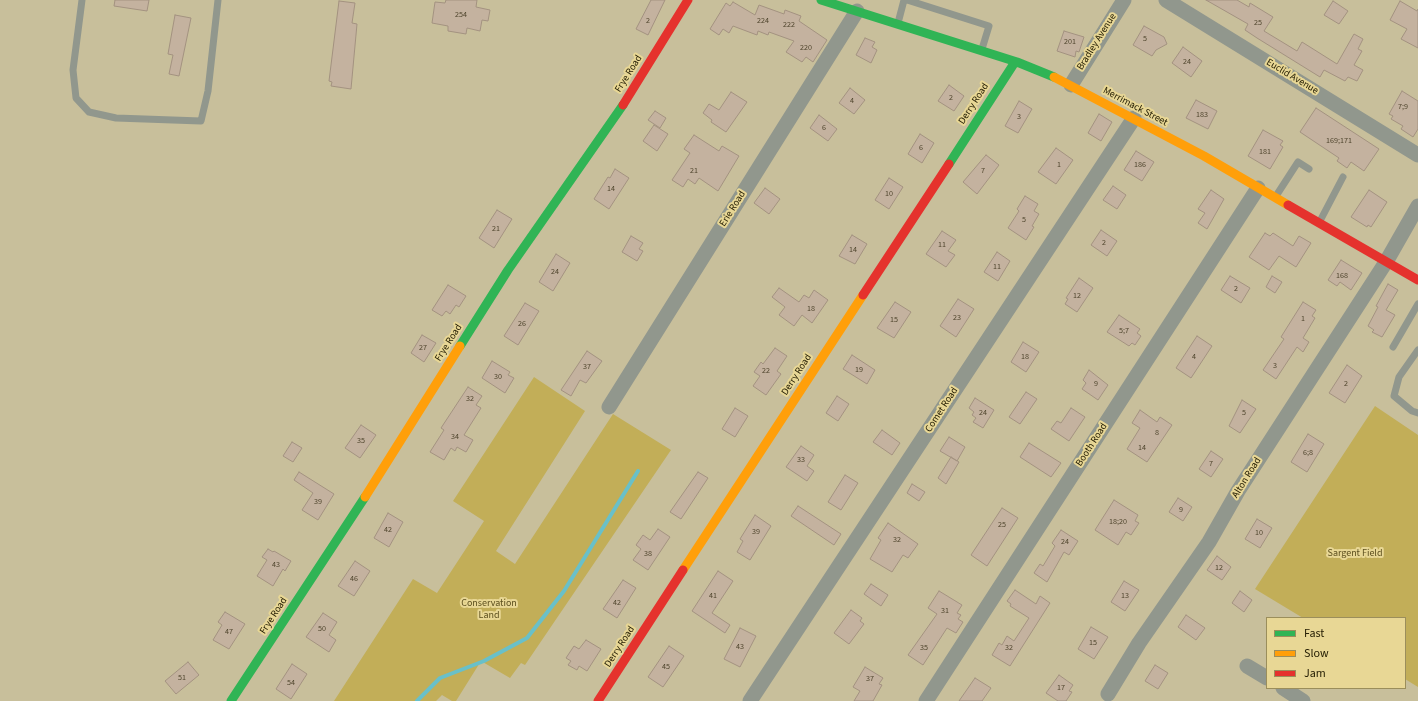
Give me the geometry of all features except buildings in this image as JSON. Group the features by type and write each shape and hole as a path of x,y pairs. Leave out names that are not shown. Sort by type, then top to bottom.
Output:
{"street":[{"name":"Frye Road","path":"231,701 375,482 508,270 615,116 688,0"},
{"name":"Merrimack Street","path":"821,0 855,9 1015,62 1070,85 1204,156 1418,280"},
{"name":"Bradley Avenue","path":"1070,85 1124,0"},
{"name":"Euclid Avenue","path":"1166,0 1418,154"},
{"name":"Erie Road","path":"610,407 855,9"},
{"name":"Derry Road","path":"598,701 1015,62"},
{"name":"Comet Road","path":"750,701 1134,118"},
{"name":"Booth Road","path":"926,701 1258,188"},
{"name":"Alton Road","path":"1106,698 1139,643 1209,542 1238,491 1386,262 1418,206"},
{"path":"1247,666 1266,677"},
{"path":"1283,693 1303,701"}],"lane":[{"path":"82,0 74,70 76,98 89,112 116,118 201,121 208,91 218,0"},
{"path":"898,24 906,0 988,26 981,51"},
{"path":"1275,198 1298,162 1309,169"},
{"path":"1318,223 1343,177"},
{"path":"1393,347 1418,304"},
{"path":"1418,350 1399,377 1394,396 1412,411 1418,413"}],"green space":[{"name":"Conservation Land","path":"534,377 585,411 496,551 515,564 613,414 671,450 525,665 521,663 510,678 481,661 456,701 452,701 442,695 436,701 334,701 413,579 437,593 484,521 453,501"},
{"name":"Sargent Field","path":"1375,406 1418,435 1418,687 1406,680 1406,617 1301,617 1255,589"}],"waterway":[{"path":"417,701 440,678 484,661 527,638 564,591 638,471"}],"traffic: fast":[{"path":"821,0 1017,62 1054,77"},
{"path":"949,164 1015,62"},
{"path":"460,346 508,270 623,105"},
{"path":"231,701 365,497"}],"traffic: slow":[{"path":"1054,77 1204,156 1288,205"},
{"path":"683,570 863,295"},
{"path":"365,497 460,346"}],"traffic: jam":[{"path":"623,105 688,0"},
{"path":"863,295 949,164"},
{"path":"1288,205 1418,280"},
{"path":"598,701 683,570"}]}
